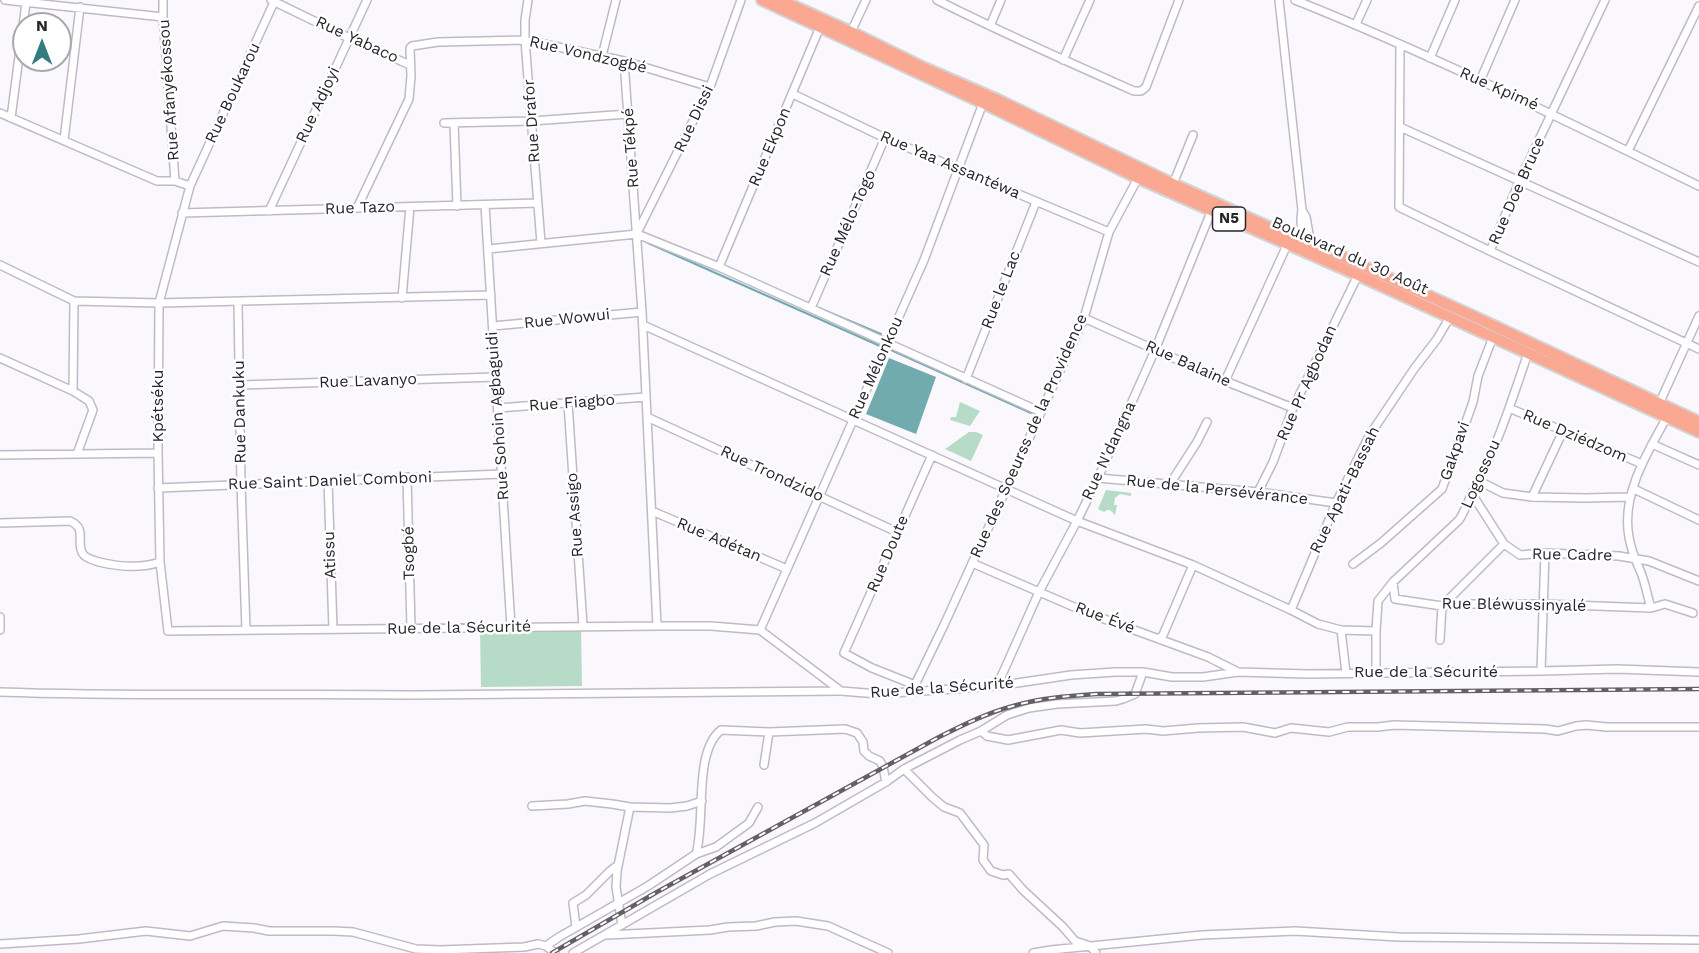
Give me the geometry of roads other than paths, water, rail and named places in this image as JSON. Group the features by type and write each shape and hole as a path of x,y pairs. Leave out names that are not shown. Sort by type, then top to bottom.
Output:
{"highway":[{"name":"Boulevard du 30 Août","path":"762,0 820,27 922,66 1138,178 1211,212 1287,245 1341,256 1473,316 1657,408"},
{"name":"Boulevard du 30 Août","path":"780,0 848,36"},
{"name":"Boulevard du 30 Août","path":"984,99 1173,184 1358,275 1528,353 1669,413 1699,422"},
{"name":"Boulevard du 30 Août","path":"1669,413 1699,432"}],"street":[{"path":"5,0 163,17"},
{"name":"Rue Afanyékossou","path":"163,0 175,181"},
{"name":"Rue Yabaco","path":"274,0 349,38 410,65"},
{"name":"Rue Boukarou","path":"190,186 274,0"},
{"name":"Rue Adjoyi","path":"269,211 367,0"},
{"name":"Rue Drafor","path":"528,0 525,40 541,243"},
{"path":"602,56 616,0"},
{"name":"Rue Dissi","path":"637,234 710,87 741,0"},
{"path":"848,36 866,0"},
{"path":"938,0 1134,91 1141,91 1146,87 1179,0"},
{"path":"990,26 1001,0"},
{"path":"1063,60 1090,0"},
{"path":"1279,0 1302,210 1306,217 1305,247"},
{"name":"Rue Kpimé","path":"1295,0 1356,24 1552,113 1699,186"},
{"path":"1356,24 1367,0"},
{"path":"1430,58 1455,0"},
{"path":"1480,81 1515,0"},
{"name":"Rue Doe Bruce","path":"1490,252 1520,180 1605,0"},
{"path":"10,118 26,3"},
{"path":"1628,151 1699,6"},
{"path":"64,140 80,7"},
{"name":"Rue Ekpon","path":"719,267 820,27"},
{"name":"Rue Vondzogbé","path":"410,65 412,46 438,42 525,40 624,61 710,87"},
{"path":"1400,45 1400,207 1490,252 1699,349"},
{"name":"Rue Tékpé","path":"624,61 643,325 657,626"},
{"path":"357,208 409,99 410,65"},
{"name":"Rue Yaa Assantéwa","path":"793,94 885,138 1109,232"},
{"name":"Rue Mélonkou","path":"760,630 924,260 984,99"},
{"path":"0,113 157,181 175,181 190,186"},
{"path":"444,123 532,121 628,114"},
{"path":"454,123 457,206"},
{"path":"1400,127 1699,262"},
{"path":"1173,184 1193,135"},
{"name":"Rue Mélo-Togo","path":"811,308 885,138"},
{"name":"Rue des Soeurss de la Providence","path":"913,688 1084,318 1109,232 1138,178"},
{"name":"Kpétséku","path":"168,631 160,562 159,303 190,186"},
{"name":"Rue le Lac","path":"966,379 1036,202"},
{"name":"Rue Tazo","path":"182,213 538,203"},
{"name":"Rue Sohoin Agbaguidi","path":"485,205 511,627"},
{"path":"402,298 410,207"},
{"name":"Rue N'dangna","path":"997,686 1039,592 1098,478 1155,350 1211,212"},
{"path":"488,249 637,234 719,267 1041,412"},
{"path":"1225,381 1287,245"},
{"path":"0,265 74,301 159,303 491,296"},
{"name":"Rue Pr Agbodan","path":"1258,492 1273,462 1293,408 1358,275"},
{"path":"73,391 74,301"},
{"name":"Rue Dankuku","path":"238,302 246,630"},
{"name":"Rue Wowui","path":"493,326 642,312"},
{"path":"1657,408 1699,316"},
{"name":"Rue Apati-Bassah","path":"1291,610 1336,503 1368,436 1450,317"},
{"name":"Rue Balaine","path":"1084,318 1225,381 1293,408"},
{"path":"643,325 1077,521 1193,566 1318,624 1341,630 1376,631 1376,673"},
{"name":"Gakpavi","path":"1353,564 1381,543 1442,489 1473,402 1478,376 1493,337"},
{"name":"Logossou","path":"1376,631 1378,601 1393,582 1464,512 1509,408 1528,353"},
{"path":"0,358 73,391 89,401 93,410 77,454"},
{"name":"Rue Lavanyo","path":"240,385 496,378"},
{"name":"Rue Fiagbo","path":"498,408 646,397"},
{"name":"Rue Assigo","path":"568,403 583,626"},
{"name":"Rue Dziédzom","path":"1509,408 1642,464"},
{"path":"1651,608 1628,535 1629,497 1642,464 1669,413"},
{"name":"Rue Trondzido","path":"647,417 897,531"},
{"path":"1170,484 1208,422"},
{"path":"1532,497 1563,431"},
{"path":"1652,444 1699,465"},
{"path":"0,455 158,453"},
{"name":"Rue Doute","path":"913,688 844,653 932,455"},
{"name":"Rue Saint Daniel Comboni","path":"158,488 502,474"},
{"name":"Tsogbé","path":"407,477 411,628"},
{"name":"Rue de la Persévérance","path":"1098,478 1258,492 1336,503"},
{"name":"Atissu","path":"328,481 333,629"},
{"path":"1479,481 1503,493 1532,497 1629,497"},
{"path":"1634,489 1699,520"},
{"path":"1440,640 1442,606 1504,544 1472,494"},
{"name":"Rue Adétan","path":"652,511 787,569"},
{"path":"0,523 70,521 78,526 81,552 86,558 120,567 160,562"},
{"name":"Rue Cadre","path":"1504,544 1520,555 1545,553 1634,558 1649,561 1699,581"},
{"path":"1542,671 1545,553"},
{"name":"Rue Évé","path":"972,563 1088,613 1208,657 1238,672"},
{"path":"1160,639 1193,566"},
{"name":"Rue Bléwussinyalé","path":"1393,582 1395,598 1442,606 1544,604 1651,608 1665,604 1694,613"},
{"path":"0,617 0,630"},
{"name":"Rue de la Sécurité","path":"168,631 583,626 711,626 760,630"},
{"path":"760,630 841,691"},
{"path":"1341,630 1346,673"},
{"name":"Rue de la Sécurité","path":"0,692 418,695 841,691 878,694 913,688 951,690 1071,675 1143,672 1172,677 1238,672 1307,674 1617,669 1699,672"},
{"path":"573,953 710,874 815,823 904,769 981,731 1006,715 1029,708 1057,704 1123,699 1135,694 1143,672"},
{"path":"981,731 987,736 1008,740 1061,730 1080,733 1243,727 1275,733 1291,728 1329,732 1348,727 1394,725 1558,731 1587,725 1699,727"},
{"path":"696,854 702,801 702,774 710,745 721,730 769,732 844,729 857,733 863,742 864,751 880,761 886,782"},
{"path":"764,765 769,732"},
{"path":"904,769 944,807 960,813 984,845 983,860 991,871 1003,875 1009,874 1075,940 1090,946 1096,953"},
{"path":"532,806 585,801 630,807 670,808 702,801"},
{"path":"622,925 616,887 618,865 630,807"},
{"path":"546,946 648,886 696,854 716,847 736,834 749,823 758,807"},
{"path":"576,927 573,903 586,895 618,865"},
{"path":"604,935 710,930 796,921 828,926 888,953"},
{"path":"0,944 146,931 190,936 223,926 269,931 353,932 416,949 524,947 538,944 546,946 555,953"},
{"path":"1033,953 1202,935 1296,931 1398,937 1699,940"}],"water":[{"path":"889,358 936,377 916,434 866,414"}],"waterway":[{"path":"648,243 880,346"},
{"path":"819,308 881,334"},
{"path":"891,350 1031,413"}],"railway":[{"path":"552,953 657,892 939,737 984,716 1023,703 1096,694 1699,689"}]}
